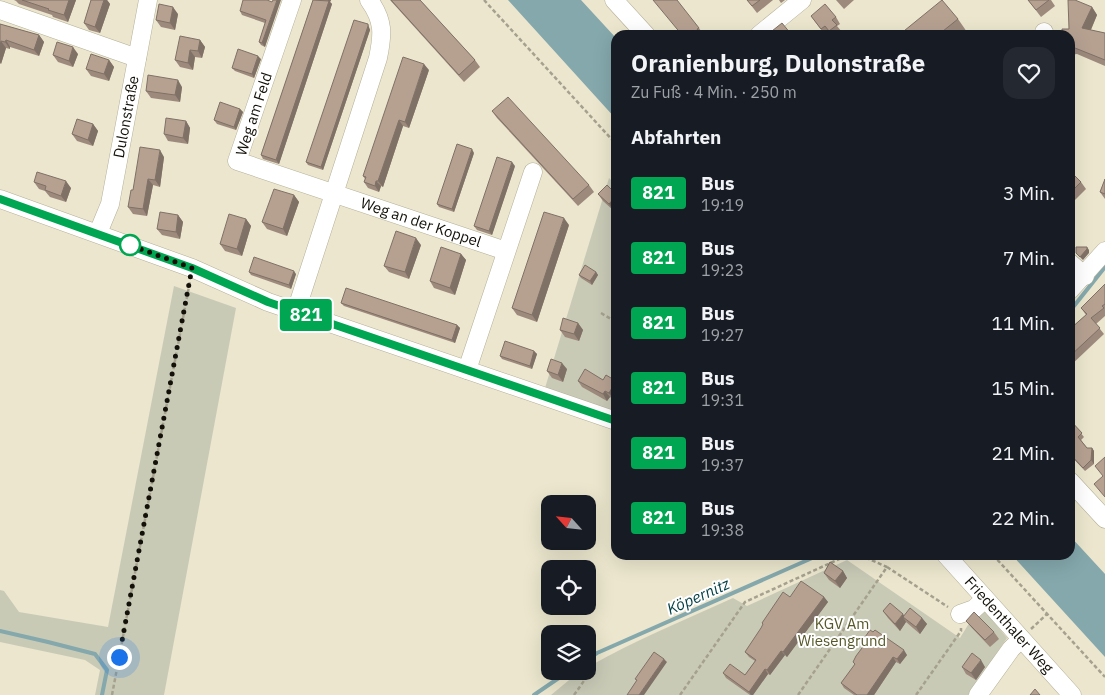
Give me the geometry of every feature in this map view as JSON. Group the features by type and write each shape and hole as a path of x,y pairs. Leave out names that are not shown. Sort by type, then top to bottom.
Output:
{"street":[{"name":"Dulonstraße","path":"98,233 110,204 148,0"},
{"name":"Weg am Feld","path":"292,0 236,161 334,192"},
{"path":"296,311 378,58 382,40 382,26 377,11 369,0"},
{"path":"614,0 641,30"},
{"path":"765,30 802,0"},
{"path":"0,10 138,58"},
{"path":"467,370 533,172"},
{"name":"Weg an der Koppel","path":"334,192 506,251"},
{"path":"0,199 192,268 227,285 296,311 611,419"},
{"path":"1075,285 1105,251"},
{"path":"1075,267 1085,276"},
{"path":"1075,486 1105,519"},
{"name":"Friedenthaler Weg","path":"950,560 1072,695"},
{"path":"960,614 974,609 985,599"},
{"path":"978,695 1021,638"}],"path":[{"path":"484,0 611,139"},
{"path":"112,695 192,268"},
{"path":"601,313 611,319"},
{"path":"680,695 745,602 837,560"},
{"path":"871,560 887,567 960,614 961,631 916,695"},
{"path":"998,560 1105,677"},
{"path":"798,695 887,567"},
{"path":"1021,638 1047,614"},
{"path":"574,695 585,680"}],"green space":[{"path":"609,178 611,180 611,410 545,388"},
{"path":"174,286 236,308 164,695 95,695 100,670 85,660 0,642 0,590 4,591 19,612 108,627"},
{"name":"KGV Am Wiesengrund","path":"847,560 960,638 968,625 984,610 1007,638 968,695 551,695 569,680 596,680 596,663 659,631 733,598 747,606"}],"water":[{"path":"508,0 581,0 611,33 611,113"},
{"path":"1075,541 1105,574 1105,657 1017,560 1075,560"}],"building":[{"path":"22,0 69,0 64,15"},
{"path":"91,0 104,0 95,27 84,23"},
{"path":"243,0 267,0 272,2 277,0 262,43 259,42 266,20 240,11"},
{"path":"313,0 329,1 276,160 261,155"},
{"path":"391,0 420,0 475,60 459,75"},
{"path":"653,0 677,0 699,28 698,30 678,30"},
{"path":"747,0 760,0 752,6"},
{"path":"942,0 958,19 944,30 905,30"},
{"path":"1028,0 1049,0 1036,10"},
{"path":"1068,0 1075,0 1092,7 1082,28 1105,33 1105,60 1075,48 1075,30 1062,30 1069,29"},
{"path":"159,4 173,7 170,23 156,20"},
{"path":"825,4 836,17 832,20 837,25 830,30 825,26 821,29 811,16"},
{"path":"354,20 368,24 368,26 321,167 306,162"},
{"path":"782,23 788,30 773,30"},
{"path":"0,24 39,35 34,50 6,40 5,42 1,41 0,46"},
{"path":"180,36 200,40 198,51 190,50 188,63 175,60"},
{"path":"57,42 73,47 69,61 53,55"},
{"path":"238,49 258,56 252,74 232,68"},
{"path":"91,54 109,60 104,74 86,69"},
{"path":"403,57 424,64 405,122 399,120 375,186 364,182 366,177 363,176"},
{"path":"148,75 178,80 175,95 146,91"},
{"path":"508,97 589,185 573,199 492,111"},
{"path":"220,102 240,109 234,127 214,120"},
{"path":"166,118 186,121 183,138 164,134"},
{"path":"77,119 93,124 88,140 72,134"},
{"path":"457,144 472,149 452,209 437,204"},
{"path":"140,147 160,150 155,180 148,179 143,209 128,207 131,190 133,190"},
{"path":"497,157 512,162 489,231 474,226"},
{"path":"37,172 66,181 61,196 45,190 46,186 34,182"},
{"path":"1075,176 1081,182 1075,188"},
{"path":"1105,179 1105,194 1100,192"},
{"path":"607,185 611,189 611,202 609,204 598,194"},
{"path":"274,189 294,195 283,229 262,222"},
{"path":"160,212 178,215 176,232 157,229"},
{"path":"544,212 564,218 532,315 512,308"},
{"path":"229,214 246,219 237,249 220,244"},
{"path":"396,231 416,238 405,272 384,266"},
{"path":"441,247 461,254 450,288 430,281"},
{"path":"1076,247 1087,247 1087,249 1080,257 1076,253"},
{"path":"254,257 294,271 289,285 249,272"},
{"path":"585,265 596,272 590,281 579,275"},
{"path":"1105,284 1105,304 1102,306 1104,308 1091,318 1100,328 1075,351 1075,325 1087,314 1081,308"},
{"path":"346,288 457,325 452,340 341,303"},
{"path":"563,318 578,323 574,334 560,330"},
{"path":"505,341 534,351 530,366 500,356"},
{"path":"551,359 562,363 558,375 547,371"},
{"path":"585,369 603,380 606,375 611,378 611,390 609,393 605,391 603,394 578,381"},
{"path":"1075,425 1082,433 1078,437 1087,448 1092,448 1091,460 1083,468 1075,459"},
{"path":"1105,457 1105,497 1094,484 1103,476 1095,466"},
{"path":"830,562 843,571 835,581 824,573"},
{"path":"801,581 824,597 783,652 781,651 767,670 765,669 749,692 723,673 730,664 745,675 756,660 745,652 761,628 762,623 783,592 790,597"},
{"path":"890,603 903,614 895,624 883,611"},
{"path":"910,608 922,618 916,627 903,617"},
{"path":"974,612 994,632 985,640 966,621"},
{"path":"870,630 873,632 875,630 904,650 897,659 893,657 867,695 857,695 841,683 855,664 853,662 868,640 865,637"},
{"path":"654,652 664,659 639,695 627,695 637,680 635,679"},
{"path":"972,653 981,660 971,673 962,667"},
{"path":"1035,689 1040,695 1030,695"}],"waterway":[{"name":"Köpernitz","path":"1075,305 1105,267"},
{"name":"Köpernitz","path":"596,654 808,560"},
{"path":"0,631 95,654 107,670 102,695"},
{"name":"Köpernitz","path":"534,695 556,680"}],"bus line":[{"name":"821","path":"0,199 192,268 268,302 611,419"}],"route":[{"path":"119,657 192,268 130,245"}]}
